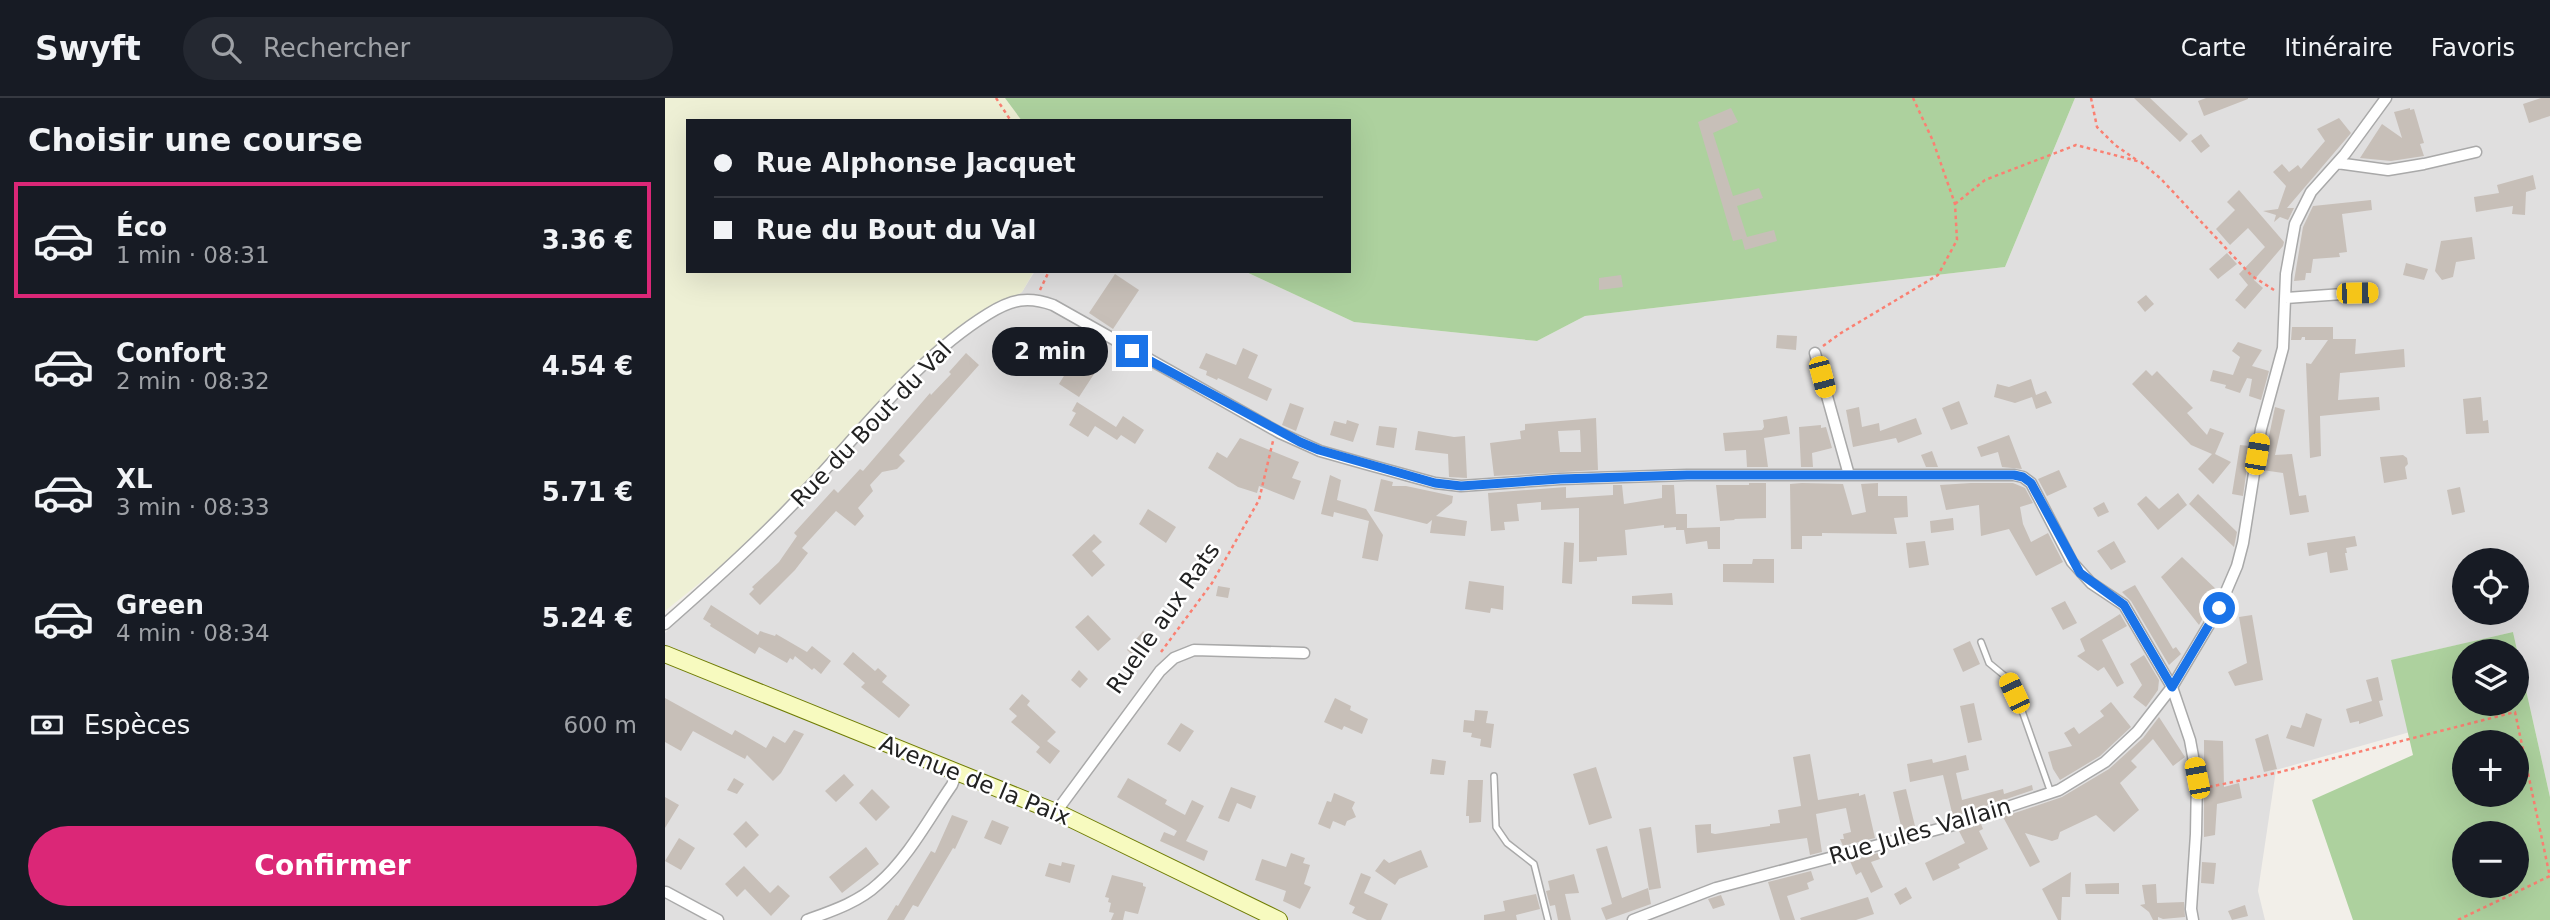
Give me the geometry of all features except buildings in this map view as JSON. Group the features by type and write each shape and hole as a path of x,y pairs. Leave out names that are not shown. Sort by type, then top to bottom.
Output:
{"main road":[{"name":"Avenue de la Paix","path":"665,654 1056,812 1279,920"}],"street":[{"name":"Rue Jules Vallain","path":"1633,920 1716,888 1950,826 2059,790 2105,762 2137,732 2172,687 2219,608 2237,566 2261,429 2283,348 2286,274 2295,224 2311,192 2337,163 2386,98"},
{"path":"2337,163 2388,170 2476,152"},
{"path":"2285,298 2371,292"},
{"path":"1035,298 1053,305 1276,431 1319,450 1435,483 1461,486 1560,479 1687,475 1930,474 2023,477 2031,483 2039,496 2080,573 2124,605 2172,687 2190,740 2198,789 2191,909 2193,920"},
{"name":"Rue du Bout du Val","path":"665,624 743,556 882,407 959,335 989,313 1015,301 1035,298"},
{"path":"1815,353 1849,475"},
{"path":"1056,812 1160,671 1174,658 1194,650 1304,653"},
{"path":"807,920 854,901 877,885 897,865 952,785 957,772"},
{"path":"666,892 718,920"}],"lane":[{"path":"1981,642 1989,663 2006,677 2021,708 2050,793"},
{"path":"1494,776 1496,827 1507,843 1534,864 1548,920"}],"path":[{"path":"996,98 1010,119"},
{"path":"1815,353 1841,333 1938,275 1957,240 1955,204 1933,141 1913,98"},
{"path":"2091,98 2097,127 2115,145 2161,179 2252,276 2285,298"},
{"path":"1955,204 1985,180 2077,145 2141,162"},
{"path":"1035,298 1048,273"},
{"name":"Ruelle aux Rats","path":"1154,661 1212,583 1259,499 1276,431"},
{"path":"2198,789 2280,772 2515,712 2550,877 2458,920"}],"shaded area":[{"path":"2075,98 2550,98 2550,797 2529,703 2529,639 2515,639 2513,632 2483,639 2452,639 2452,646 2405,657 2424,728 2276,770 2258,891 2265,920 665,920 665,633 748,544 971,324 1022,292 1034,273 1248,273 1354,322 1537,341 1585,316 2005,267"}],"green space":[{"path":"665,98 1005,98 1021,119 686,119 686,273 1033,273 1022,292 971,324 748,544 665,611"},
{"path":"1005,98 2075,98 2005,267 1585,316 1537,341 1354,322 1248,273 1351,273 1351,119 1021,119"},
{"path":"2513,632 2515,639 2482,639"},
{"path":"2452,646 2452,716 2529,716 2529,703 2550,797 2550,920 2353,920 2312,800 2413,755 2391,660"}],"route":[{"path":"1132,351 1300,442 1319,450 1435,483 1461,486 1560,479 1687,475 1902,474 2023,477 2031,483 2039,496 2072,562 2091,583 2124,605 2172,687 2219,608"}]}
